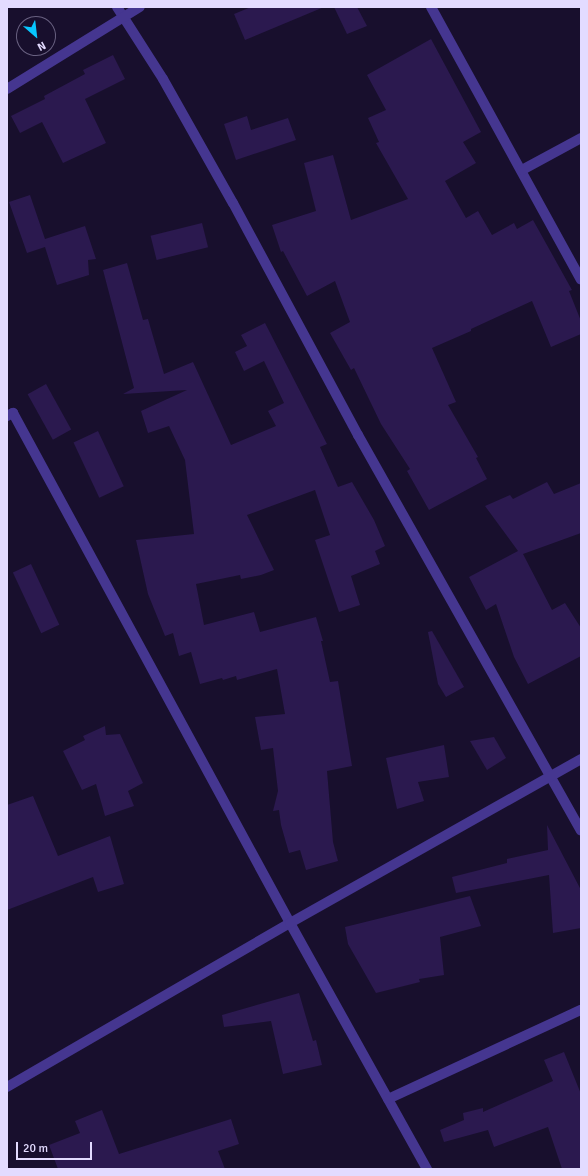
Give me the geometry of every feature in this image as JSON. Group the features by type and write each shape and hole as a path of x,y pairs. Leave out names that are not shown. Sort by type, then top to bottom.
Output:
{"street":[{"path":"117,7 163,79 233,202 358,435 581,831"},
{"path":"7,89 140,7"},
{"path":"431,7 522,170 581,280"},
{"path":"522,170 581,138"},
{"path":"9,412 427,1169"},
{"path":"7,1087 290,923 550,778 581,759"},
{"path":"388,1100 581,1010"}],"building":[{"path":"251,7 324,7 245,40 234,14"},
{"path":"334,7 357,7 367,26 347,34"},
{"path":"431,39 481,132 463,142 476,163 445,181 466,218 478,211 492,235 514,223 517,229 533,220 572,290 569,291 581,321 581,334 551,347 532,301 471,329 471,331 432,348 456,402 448,405 478,457 476,458 487,479 429,510 407,471 410,469 381,424 354,368 351,370 330,333 350,322 335,281 307,296 283,251 281,252 272,225 316,211 304,163 333,155 351,220 408,199 376,143 379,142 368,118 386,110 367,75"},
{"path":"113,55 125,79 85,99 106,143 63,163 42,122 20,133 11,116 45,99 44,96 85,74 83,70"},
{"path":"247,116 251,130 288,118 296,140 236,160 224,124"},
{"path":"30,195 45,239 85,226 96,259 88,260 89,275 57,285 45,247 27,253 9,202"},
{"path":"202,223 208,247 157,260 151,236"},
{"path":"127,263 143,320 148,319 164,374 193,362 231,445 276,426 268,411 284,403 264,361 244,371 235,352 247,346 241,335 265,323 327,444 320,447 338,487 352,482 374,520 385,546 375,551 380,564 351,576 360,605 339,612 315,540 330,535 315,490 247,515 274,570 261,575 241,579 240,575 196,584 204,625 254,612 260,632 316,617 323,641 321,641 330,682 338,681 352,766 327,771 333,842 338,861 306,870 300,850 289,853 281,825 279,810 273,811 278,791 273,748 261,750 255,717 285,714 277,669 237,680 236,676 200,684 191,652 179,656 173,633 165,636 148,594 136,540 194,534 185,460 169,426 148,433 141,411 187,390 123,394 134,388 103,270"},
{"path":"46,384 71,429 53,440 28,394"},
{"path":"98,431 124,486 99,498 74,442"},
{"path":"547,482 554,494 581,483 581,533 523,554 552,610 565,603 581,628 581,656 528,684 514,657 496,604 486,610 469,577 518,551 485,506 510,495 513,499"},
{"path":"31,564 59,625 41,633 13,572"},
{"path":"432,631 464,687 446,697 438,684 428,632"},
{"path":"105,726 106,735 120,734 143,783 128,791 134,806 105,816 96,784 82,790 63,751 85,740 83,736"},
{"path":"494,737 506,758 487,770 470,741"},
{"path":"444,745 449,777 418,782 424,801 397,809 386,758"},
{"path":"33,796 58,856 110,836 124,884 98,892 93,877 7,910 7,805"},
{"path":"547,825 581,890 581,928 553,933 549,875 456,893 452,877 507,863 507,859 548,850"},
{"path":"470,896 481,926 440,937 444,975 419,979 420,982 376,993 348,944 345,927"},
{"path":"299,993 313,1041 316,1040 322,1065 283,1074 271,1021 224,1027 222,1015"},
{"path":"564,1052 581,1094 581,1169 562,1169 548,1127 494,1147 488,1130 444,1142 440,1130 464,1120 463,1113 483,1108 483,1112 553,1081 544,1060"},
{"path":"102,1110 119,1154 231,1119 239,1144 218,1151 225,1169 58,1169 49,1145 80,1133 75,1121"}]}
